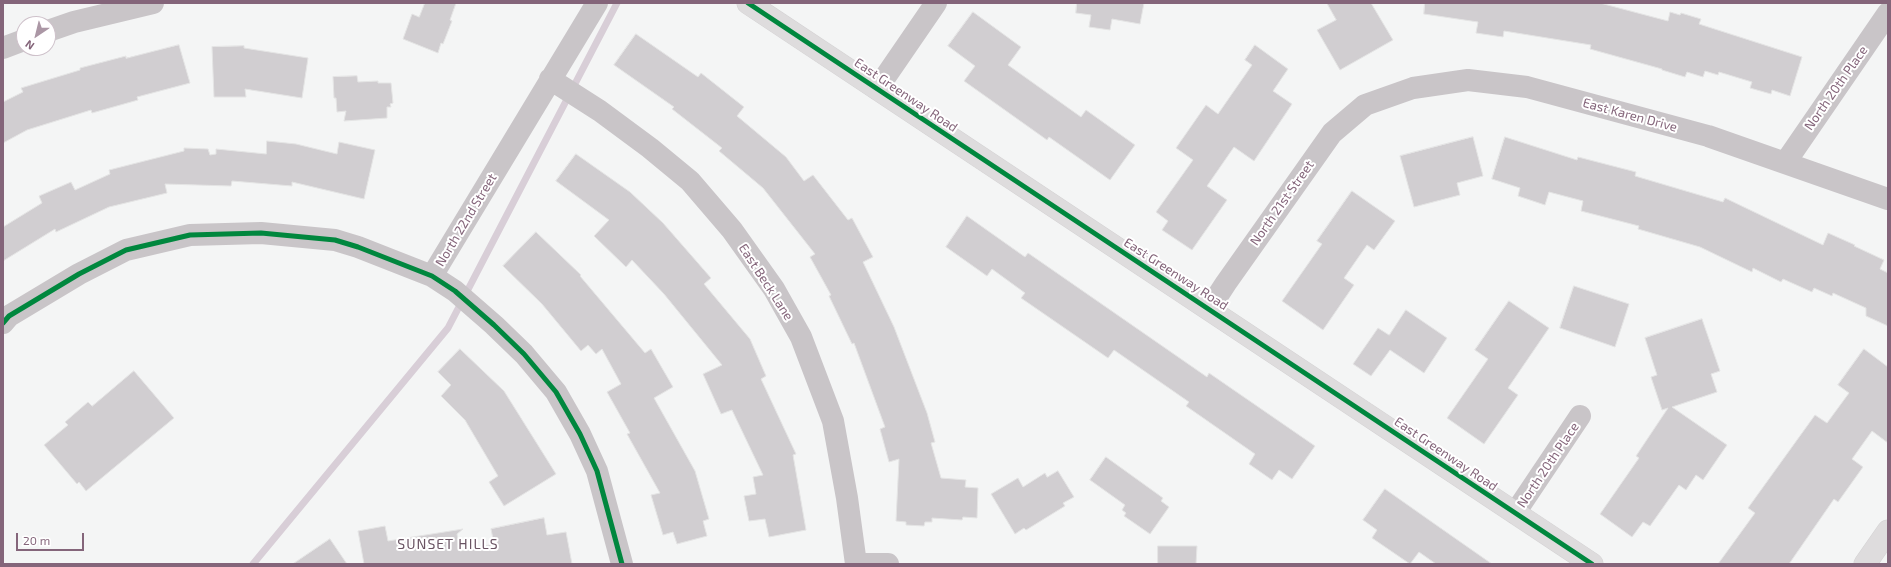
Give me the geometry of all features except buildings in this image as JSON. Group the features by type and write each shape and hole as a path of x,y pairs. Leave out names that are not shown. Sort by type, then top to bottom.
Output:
{"street":[{"path":"56,28 74,22 153,3"},
{"name":"North 22nd Street","path":"597,3 432,276 455,291 494,325 524,354 556,392 580,434 597,471 622,564"},
{"name":"East Greenway Road","path":"748,3 876,90 1209,309 1592,564"},
{"path":"876,90 936,3"},
{"name":"North 20th Place","path":"1784,163 1888,13"},
{"path":"3,48 16,43"},
{"name":"East Beck Lane","path":"550,80 600,111 650,148 690,181 732,230 774,289 801,337 833,421 847,498 856,564"},
{"name":"East Karen Drive","path":"1365,105 1413,88 1468,80 1528,87 1708,136 1888,199"},
{"name":"North 21st Street","path":"1209,309 1332,133 1365,105"},
{"path":"3,323 9,316 79,274 126,250 190,235 261,233 335,240 358,247 432,276"},
{"name":"North 20th Place","path":"1515,513 1580,416"},
{"path":"1865,564 1888,531"},
{"path":"862,564 888,564"}],"waterway":[{"path":"253,564 448,328 617,3"}],"cycle path":[{"path":"748,3 1592,564"},
{"path":"3,323 9,316 79,274 126,250 190,235 261,233 335,240 358,247 432,276 455,291 524,354 556,392 580,434 597,471 622,564"}],"district":[{"name":"SUNSET HILLS","path":"448,544"}]}
